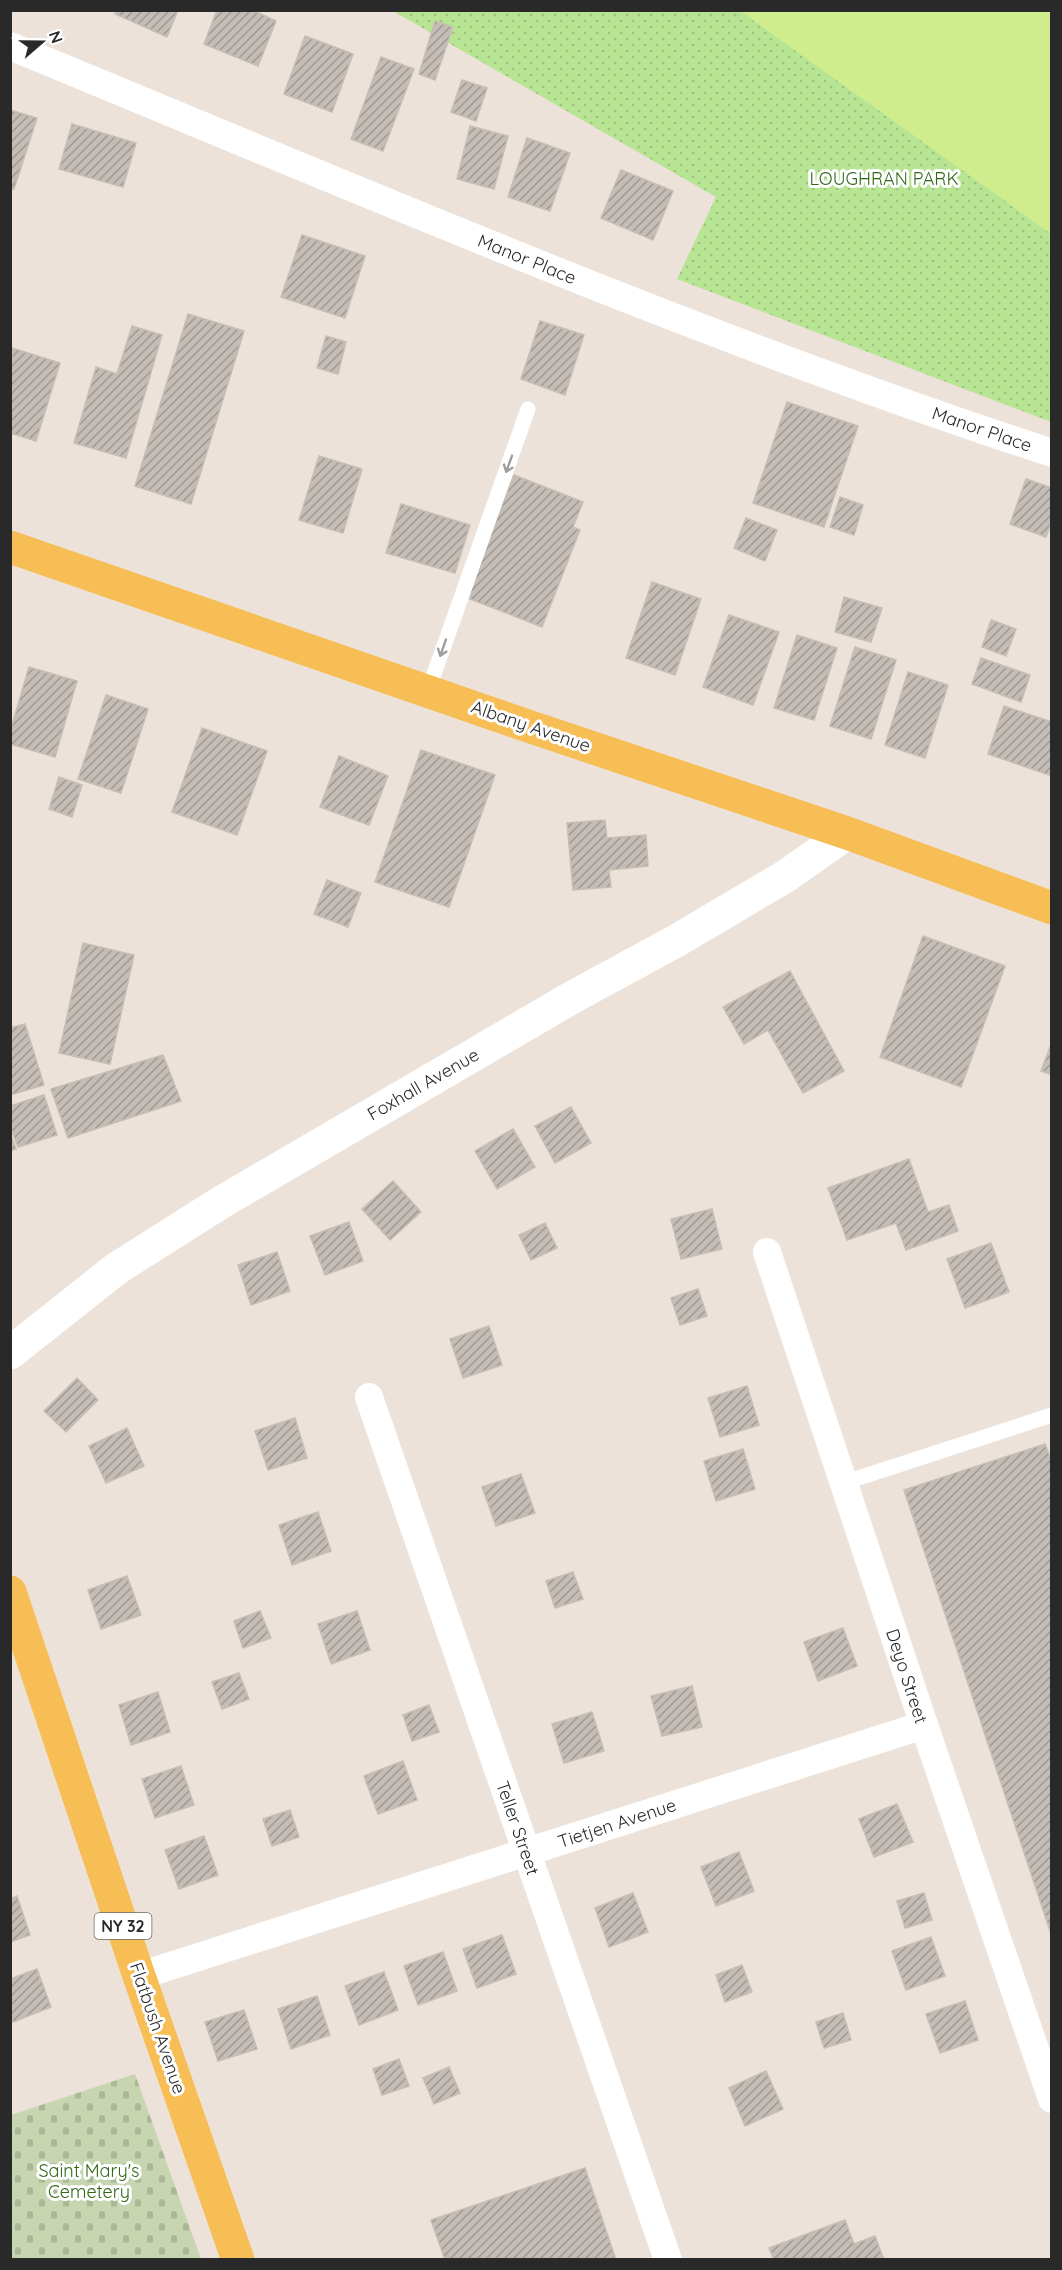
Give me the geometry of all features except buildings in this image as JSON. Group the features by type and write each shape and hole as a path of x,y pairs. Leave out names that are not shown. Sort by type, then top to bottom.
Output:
{"main road":[{"name":"Albany Avenue","path":"10,547 847,833 1052,908"},
{"name":"Flatbush Avenue","path":"10,1592 238,2259"}],"street":[{"name":"Manor Place","path":"10,46 619,297 960,423 1052,453"},
{"name":"Foxhall Avenue","path":"10,1353 116,1269 220,1203 571,998 676,941 777,882 847,833"},
{"name":"Deyo Street","path":"767,1252 924,1725 1052,2099"},
{"name":"Teller Street","path":"369,1397 668,2259"},
{"name":"Tietjen Avenue","path":"140,1976 924,1725"}],"lane":[{"path":"428,691 528,409"},
{"path":"843,1483 1052,1415"}],"green space":[{"name":"LOUGHRAN PARK","path":"393,11 1051,11 1051,422 677,279 716,197"},
{"path":"740,11 1051,11 1051,234"},
{"name":"Saint Mary's Cemetery","path":"135,2074 201,2259 11,2259 11,2115"}]}
